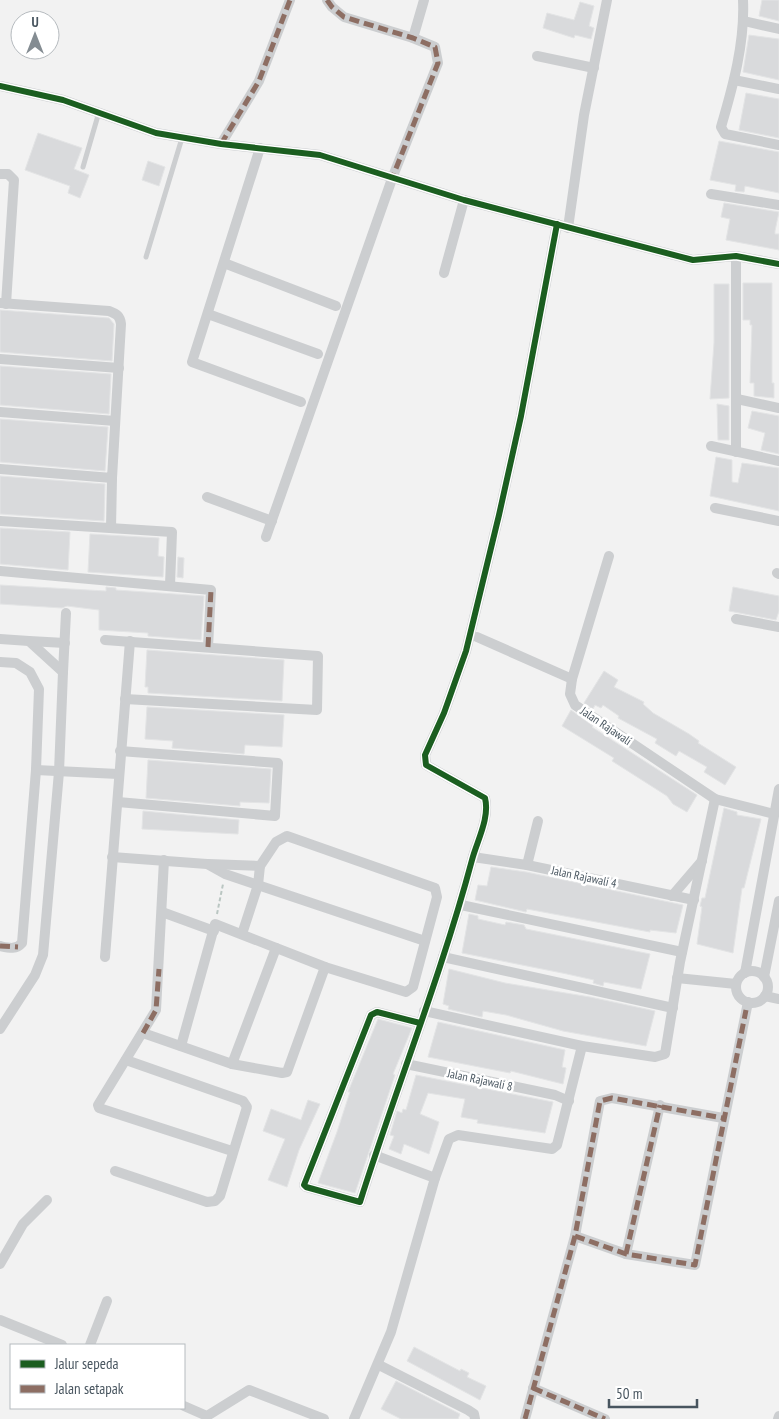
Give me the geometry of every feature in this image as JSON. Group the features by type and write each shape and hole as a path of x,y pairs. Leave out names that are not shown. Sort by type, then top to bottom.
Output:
{"street":[{"path":"221,144 259,81 290,0"},
{"path":"266,537 393,176 438,63 435,47 414,38 344,17 327,0"},
{"path":"414,38 424,0"},
{"path":"568,228 584,115 607,0"},
{"path":"743,0 744,21 734,80 721,128 722,131 779,145"},
{"path":"744,21 779,29"},
{"path":"537,56 594,68"},
{"path":"734,80 779,89"},
{"path":"0,86 63,100 156,134 221,144 320,155 393,176 464,200 694,260 736,256 779,264"},
{"path":"260,148 192,362 301,402"},
{"path":"0,174 8,174 14,180 3,303 109,311 121,318 111,528"},
{"path":"711,194 779,205"},
{"path":"444,273 464,200"},
{"path":"420,1022 377,1012 371,1015 305,1186 358,1203 443,957 460,905 486,809 485,798 426,765 426,755 466,651 521,416 557,224"},
{"path":"736,256 736,452"},
{"path":"224,263 336,306"},
{"path":"208,314 318,354"},
{"path":"0,359 119,368"},
{"path":"737,399 779,408"},
{"path":"0,412 115,421"},
{"path":"711,446 779,461"},
{"path":"0,469 112,478"},
{"path":"207,496 272,521"},
{"path":"715,508 779,521"},
{"path":"0,521 172,532 170,585"},
{"name":"Jalan Rajawali","path":"609,556 572,679 570,694 575,705 714,799 774,814"},
{"path":"0,571 211,590 208,647"},
{"path":"0,1029 35,975 43,955 57,772 66,613"},
{"path":"736,619 779,628"},
{"path":"477,637 572,679"},
{"path":"0,639 65,643"},
{"path":"105,640 318,656 316,710 125,699"},
{"path":"105,957 130,641"},
{"path":"29,642 63,672"},
{"path":"0,662 16,663 30,672 36,680 39,689 38,770 22,943 18,947 12,948 0,946"},
{"path":"118,802 275,816 278,764 120,751"},
{"path":"38,770 118,774"},
{"path":"736,984 745,973 779,789"},
{"path":"424,1011 582,1046 661,1057 665,1054 677,978 704,858 714,799"},
{"path":"527,865 538,822"},
{"path":"162,912 242,934 325,967 406,992 413,987 437,897 435,888 287,836 276,842 260,866 258,885 242,934"},
{"path":"112,857 260,866"},
{"name":"Jalan Rajawali 4","path":"473,857 527,865 694,900"},
{"path":"672,896 704,858"},
{"path":"164,860 156,1010 99,1102 99,1108 232,1152"},
{"path":"207,864 224,874 426,941"},
{"path":"764,977 779,901"},
{"path":"460,905 682,952"},
{"path":"181,1046 214,927"},
{"path":"232,1064 276,948"},
{"path":"443,957 673,1008"},
{"path":"143,1033 232,1064 282,1073 287,1072 325,967"},
{"path":"736,984 740,998 748,1002 760,1001 765,996 768,985 764,977 759,973 745,973"},
{"path":"677,978 736,984"},
{"path":"765,996 779,999"},
{"path":"575,1236 626,1254 695,1265 723,1118 748,1002"},
{"path":"358,1418 391,1332 435,1178 449,1139 453,1136 552,1149 557,1144 582,1046"},
{"path":"115,1171 207,1202 214,1201 220,1196 232,1152 248,1107 246,1103 126,1060"},
{"name":"Jalan Rajawali 8","path":"406,1064 555,1095 569,1101"},
{"path":"524,1419 575,1236 600,1101 612,1098 660,1105 723,1118"},
{"path":"626,1254 660,1105"},
{"path":"374,1155 435,1178"},
{"path":"0,1264 23,1224 47,1200"},
{"path":"90,1344 108,1301"},
{"path":"0,1320 60,1344"},
{"path":"379,1365 468,1410 474,1414 475,1419"},
{"path":"533,1388 605,1419"},
{"path":"185,1406 207,1416 249,1390 324,1419"}],"lane":[{"path":"83,167 99,112"},
{"path":"146,257 182,138"}],"path":[{"path":"214,927 224,874"}],"building":[{"path":"762,0 779,0 779,21 759,16"},
{"path":"580,2 594,6 589,26 594,28 591,39 575,35 574,38 543,28 547,13 574,20"},
{"path":"749,35 779,39 779,80 743,72"},
{"path":"746,93 779,99 779,138 739,130"},
{"path":"38,133 82,148 74,169 89,175 80,198 68,193 70,186 25,170"},
{"path":"719,141 779,152 779,193 745,186 744,192 735,191 736,185 710,180"},
{"path":"148,161 165,167 159,186 142,180"},
{"path":"724,203 779,212 775,234 779,234 779,250 726,240 730,219 721,217"},
{"path":"743,283 772,283 772,383 774,383 774,398 754,396 754,383 750,383 752,325 750,325 750,320 743,320"},
{"path":"714,284 729,284 729,398 710,399 714,343"},
{"path":"0,310 109,318 114,324 112,361 0,352"},
{"path":"0,366 111,374 109,414 0,405"},
{"path":"717,404 729,406 729,440 718,440"},
{"path":"752,411 779,416 779,454 761,450 765,433 748,428"},
{"path":"0,419 108,427 105,471 0,462"},
{"path":"716,457 732,460 732,482 738,483 742,463 779,468 779,511 710,496"},
{"path":"0,476 105,484 104,521 0,514"},
{"path":"0,528 70,532 68,570 0,564"},
{"path":"90,534 159,538 158,556 164,557 163,577 88,572"},
{"path":"178,557 184,558 183,578 177,577"},
{"path":"0,585 106,591 106,587 116,588 116,590 204,596 201,640 148,636 148,633 99,630 99,610 67,606 62,608 0,604"},
{"path":"733,587 779,596 779,611 776,620 729,611"},
{"path":"147,650 284,660 282,701 148,693 148,687 145,687"},
{"path":"604,671 618,680 614,687 644,702 643,704 653,713 689,734 699,741 698,743 736,767 725,785 704,772 707,767 679,751 676,756 655,743 657,739 618,718 619,716 603,705 601,708 595,705 593,709 584,703"},
{"path":"147,707 284,715 282,747 245,745 244,754 172,748 173,741 145,739"},
{"path":"571,710 592,727 697,795 687,812 673,804 667,796 612,761 614,758 562,726"},
{"path":"148,760 271,769 269,803 240,802 240,806 146,798"},
{"path":"724,808 737,812 737,815 761,819 744,888 742,888 733,953 697,944 702,907 700,906 702,898 705,898"},
{"path":"143,811 239,820 238,834 142,829"},
{"path":"491,867 526,872 683,905 676,933 650,930 650,932 527,909 526,912 475,900 478,885 487,886"},
{"path":"469,914 478,916 478,919 505,925 506,922 524,925 526,929 650,954 641,989 604,982 603,986 593,983 594,980 462,953"},
{"path":"449,969 505,983 590,997 655,1011 646,1046 563,1031 506,1015 483,1011 482,1017 448,1009 449,1006 443,1004"},
{"path":"378,1019 412,1028 393,1074 395,1075 355,1193 318,1183 337,1132 350,1092 348,1092"},
{"path":"438,1022 565,1050 562,1067 566,1068 563,1084 511,1071 510,1073 428,1057"},
{"path":"416,1075 553,1102 545,1133 477,1123 478,1120 461,1117 465,1099 428,1093 420,1114 439,1122 429,1154 404,1144 401,1154 389,1149 394,1136 390,1135 397,1111 402,1113 403,1109 406,1110"},
{"path":"308,1100 320,1104 299,1150 287,1187 268,1180 285,1139 263,1131 271,1109 301,1120"},
{"path":"414,1347 460,1371 461,1369 469,1373 467,1377 486,1386 480,1400 407,1361"},
{"path":"396,1381 460,1414 458,1419 401,1419 381,1409"}],"marked path":[{"path":"221,144 259,81 290,0"},
{"path":"327,0 344,17 413,38 435,47 438,63 393,176"},
{"path":"208,647 211,590"},
{"path":"0,946 18,947"},
{"path":"143,1033 156,1010 159,969"},
{"path":"575,1236 626,1254 695,1265 746,1010"},
{"path":"525,1419 575,1236 600,1101 612,1098 723,1118"},
{"path":"626,1254 660,1105"},
{"path":"533,1388 605,1419"}],"cycle path":[{"path":"0,86 63,100 156,133 221,144 320,155 464,200 693,260 736,256 779,264"},
{"path":"420,1023 377,1012 371,1015 304,1185 306,1187 360,1202 432,989 482,829 486,813 485,798 426,765 425,755 444,713 466,651 521,416 557,224"}]}
